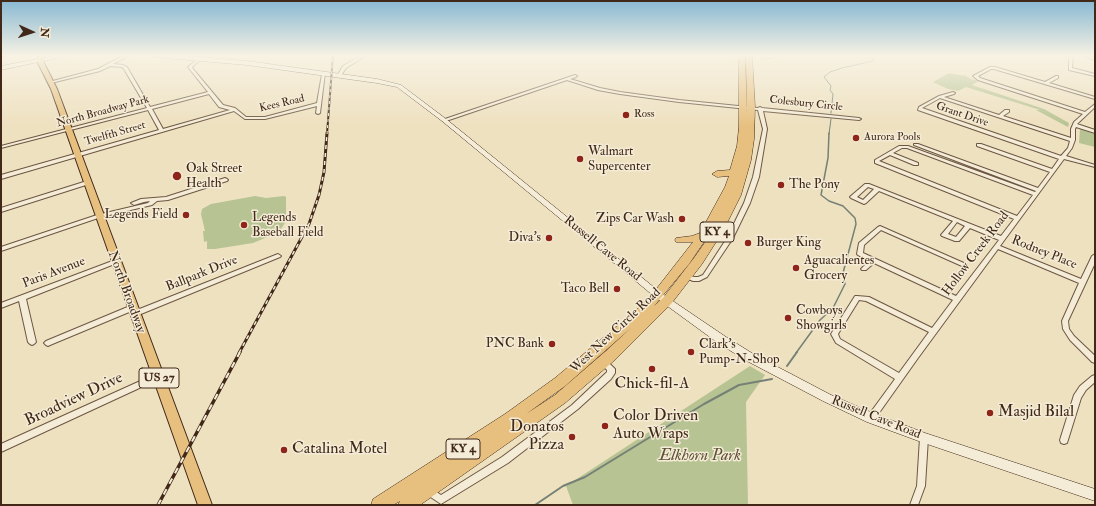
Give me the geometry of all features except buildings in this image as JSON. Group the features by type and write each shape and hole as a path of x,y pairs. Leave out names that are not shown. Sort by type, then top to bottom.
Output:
{"highway":[{"name":"West New Circle Road","path":"406,505 560,399 603,362 662,298 704,235 731,182 751,107 746,79"},
{"name":"West New Circle Road","path":"379,505 504,422 560,382 662,298 686,276 710,245 738,190 748,153 751,107 750,79"},
{"path":"731,182 717,174 734,172"},
{"path":"688,257 684,245 680,240 694,239 704,235"}],"main road":[{"name":"North Broadway","path":"50,80 115,262 205,505"}],"street":[{"path":"50,80 58,79"},
{"path":"132,79 162,131"},
{"name":"Kees Road","path":"198,79 221,106 234,110 244,118 261,119 319,104"},
{"path":"318,114 323,79"},
{"name":"Russell Cave Road","path":"355,79 399,86 410,93 662,298 722,340 751,358 822,395 871,418 924,438 1095,495"},
{"path":"444,120 567,79"},
{"name":"Colesbury Circle","path":"567,79 606,91 858,118"},
{"path":"979,79 1085,113"},
{"path":"1031,79 1095,98"},
{"path":"1046,83 1054,79"},
{"name":"North Broadway Park","path":"1,148 210,93"},
{"path":"940,97 953,93"},
{"name":"Grant Drive","path":"1063,157 920,109 921,107 940,97 1073,140"},
{"path":"1095,105 1078,119 1074,125 1095,132"},
{"path":"686,276 699,279 705,276 730,238 747,203 756,177 765,129 751,107"},
{"name":"Twelfth Street","path":"1,177 234,110"},
{"path":"1000,116 1007,111"},
{"name":"Hollow Creek Road","path":"871,418 933,331 1070,148 1073,140 1074,125"},
{"path":"916,145 1037,192"},
{"path":"979,145 1053,170"},
{"path":"872,166 877,162 877,160 889,153 901,147 908,147 1037,192"},
{"path":"889,153 916,164"},
{"path":"1063,157 1094,166"},
{"path":"877,162 1018,218"},
{"path":"1,249 99,216 150,204 154,201 166,199 225,180"},
{"path":"1,210 87,183"},
{"path":"878,189 1002,239"},
{"path":"956,220 944,235 957,240 968,226"},
{"path":"957,299 860,254 861,244 880,228 964,265"},
{"name":"Rodney Place","path":"997,247 1082,282"},
{"name":"Ballpark Drive","path":"48,343 278,256"},
{"path":"1095,256 1066,318 1065,326 1078,345 1095,360"},
{"path":"864,269 873,260"},
{"name":"Paris Avenue","path":"1,306 115,262"},
{"path":"22,298 32,342"},
{"path":"900,378 838,341 834,334 857,298 867,299 933,331"},
{"name":"Broadview Drive","path":"1,448 158,376"},
{"path":"1064,440 1077,397 1083,388 1095,378"},
{"path":"914,505 921,486 924,438"}],"green space":[{"path":"939,79 970,79 979,81 972,85 1044,109 1069,123 1068,127 1036,110 1040,110 966,87 958,91 948,89 933,82"},
{"path":"1080,129 1095,134 1095,147 1079,143"},
{"name":"Legends Baseball Field","path":"255,196 266,198 286,197 286,221 281,229 275,234 253,243 207,249 207,241 204,242 203,231 205,231 201,214 202,209 211,204"},
{"name":"Elkhorn Park","path":"750,366 765,375 746,402 748,505 573,505 566,486"}],"waterway":[{"path":"825,79 831,86 830,90 833,94 831,113"},
{"path":"829,134 831,119"},
{"path":"796,353 820,320 833,308 845,284 843,273 856,224 855,218 843,206 829,201 821,195 828,158 829,133"},
{"path":"787,366 797,352"},
{"path":"535,505 563,486 585,477 704,404 739,385 772,379"}],"railway":[{"path":"327,134 331,79"},
{"path":"239,353 309,224 319,195 324,172 327,133"},
{"path":"158,505 240,352"}],"place":[{"name":"Ross","path":"626,115"},
{"name":"Aurora Pools","path":"856,138"},
{"name":"Walmart Supercenter","path":"580,159"},
{"name":"Oak Street Health","path":"177,176"},
{"name":"The Pony","path":"781,185"},
{"name":"Legends Field","path":"186,215"},
{"name":"Zips Car Wash","path":"682,219"},
{"name":"Legends Baseball Field","path":"244,225"},
{"name":"Diva's","path":"549,238"},
{"name":"Burger King","path":"748,243"},
{"name":"Aguacalientes Grocery","path":"796,268"},
{"name":"Taco Bell","path":"617,289"},
{"name":"Cowboys Showgirls","path":"788,318"},
{"name":"PNC Bank","path":"552,344"},
{"name":"Clark's Pump-N-Shop","path":"691,352"},
{"name":"Chick-fil-A","path":"652,369"},
{"name":"Masjid Bilal","path":"990,413"},
{"name":"Color Driven Auto Wraps","path":"605,426"},
{"name":"Donatos Pizza","path":"572,437"},
{"name":"Catalina Motel","path":"284,450"}]}
